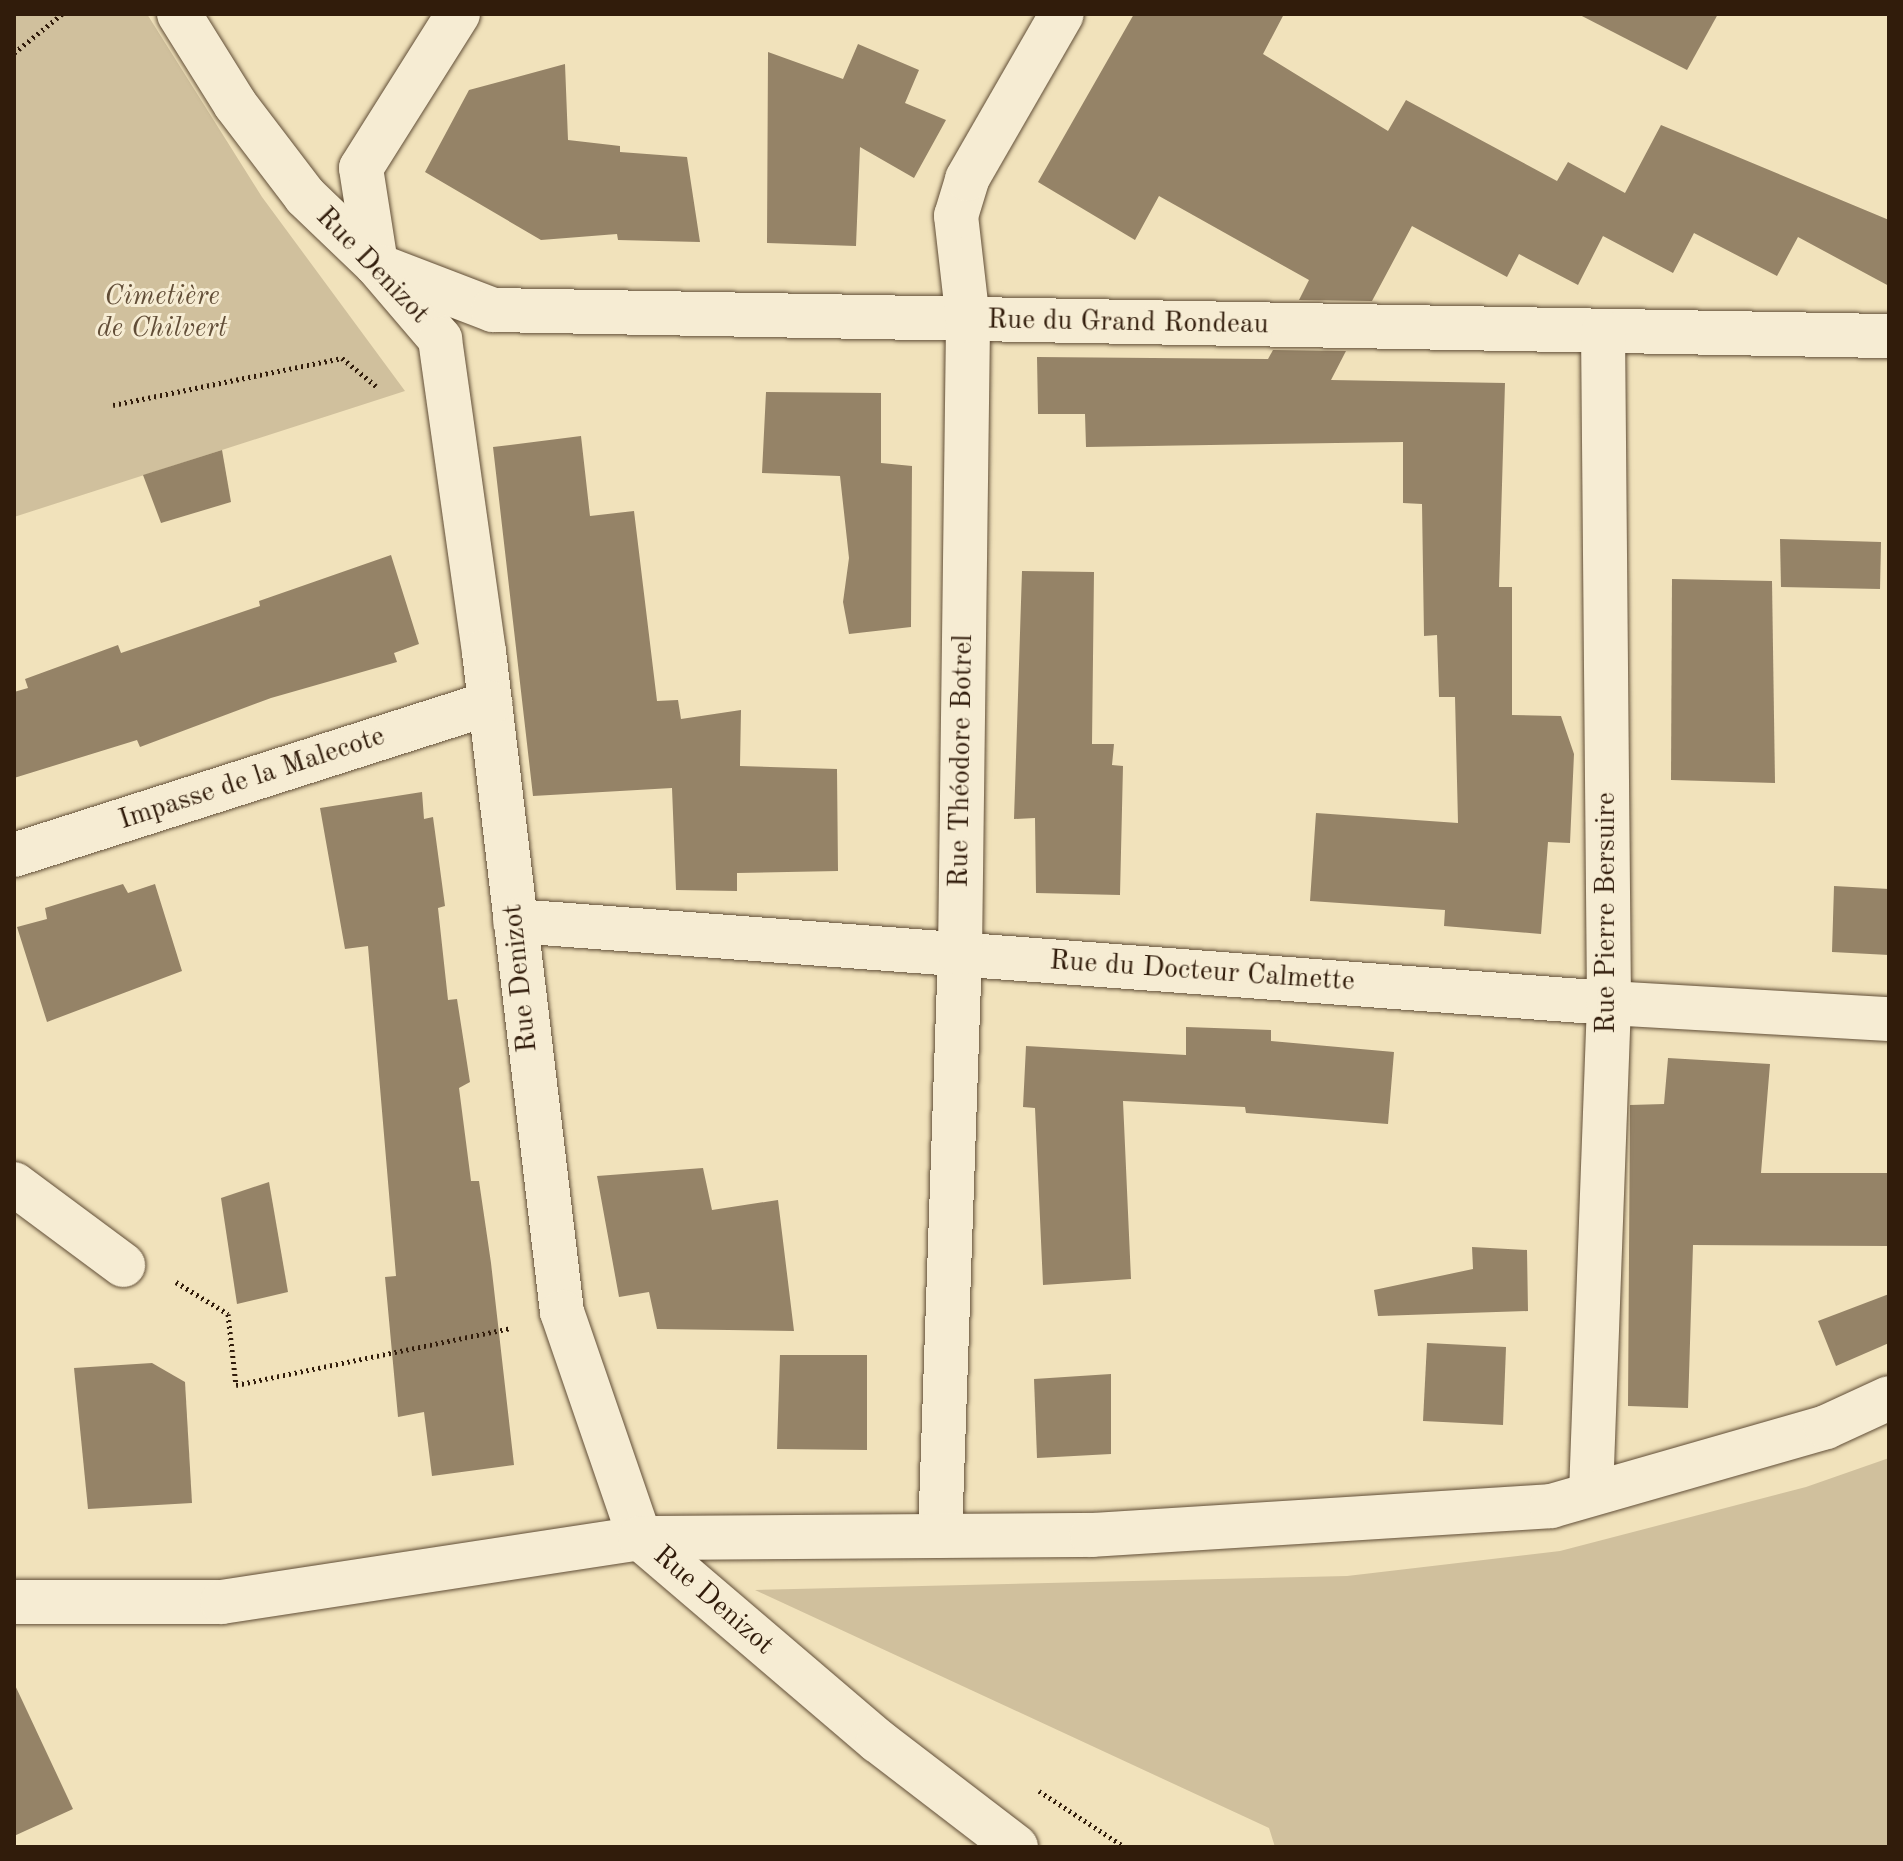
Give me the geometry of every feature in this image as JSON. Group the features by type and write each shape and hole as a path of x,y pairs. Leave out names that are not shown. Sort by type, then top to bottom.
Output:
{"street":[{"name":"Rue Denizot","path":"179,14 235,104 305,196 376,264 440,339 490,703 562,1312 640,1538 878,1741 1016,1847"},
{"path":"376,264 361,168 458,14"},
{"name":"Rue Théodore Botrel","path":"940,1536 960,953 968,321 958,199 1062,14"},
{"name":"Rue du Grand Rondeau","path":"376,264 493,310 1889,336"},
{"name":"Rue Pierre Bersuire","path":"1591,1494 1609,1003 1603,332"},
{"name":"Impasse de la Malecote","path":"14,855 490,703"},
{"name":"Rue du Docteur Calmette","path":"515,921 1609,1003 1889,1019"},
{"path":"14,1184 123,1265"},
{"path":"14,1602 222,1602 640,1538 1092,1535 1551,1506 1826,1427 1889,1398"}],"path":[{"path":"14,53 62,14"},
{"path":"113,405 342,358 376,386"},
{"path":"123,1265 165,1275 228,1314 236,1385 526,1325 562,1312"}],"green space":[{"name":"Cimetière de Chilvert","path":"14,14 147,14 262,197 405,391 14,517"},
{"path":"1889,1458 1889,1847 1275,1847 1269,1828 755,1590 1347,1576 1560,1551 1806,1487"}],"building":[{"path":"1134,14 1284,14 1263,54 1388,131 1406,100 1557,181 1568,162 1625,193 1661,125 1889,220 1889,286 1798,237 1777,276 1694,233 1673,273 1603,236 1578,285 1519,254 1507,277 1412,226 1372,301 1299,300 1309,280 1159,196 1135,240 1038,182"},
{"path":"1578,14 1718,14 1687,70"},
{"path":"858,44 919,70 905,103 946,120 914,178 860,147 856,246 767,243 768,52 843,79"},
{"path":"565,64 568,140 620,146 620,152 687,157 700,242 618,240 617,234 541,240 425,172 469,90"},
{"path":"1273,350 1346,351 1331,380 1505,383 1499,587 1512,587 1512,715 1561,716 1574,754 1570,843 1548,842 1541,934 1444,926 1445,910 1310,901 1316,813 1458,823 1455,697 1439,697 1437,635 1424,636 1422,504 1403,503 1403,442 1086,447 1085,414 1038,414 1037,357 1268,359"},
{"path":"766,392 881,393 881,463 912,466 911,627 849,634 843,602 849,558 840,476 762,473"},
{"path":"581,436 590,516 634,511 657,701 678,700 681,719 741,710 740,766 837,769 838,871 737,873 737,891 676,890 672,788 533,796 493,447"},
{"path":"222,450 231,502 161,523 143,475"},
{"path":"1780,539 1881,542 1880,589 1781,587"},
{"path":"391,555 419,644 394,653 397,662 271,698 140,747 137,740 14,778 14,692 28,688 25,679 118,645 121,653 260,606 259,601"},
{"path":"1022,571 1094,572 1092,744 1114,744 1112,765 1123,766 1120,895 1036,893 1035,818 1014,819"},
{"path":"1672,579 1772,581 1775,783 1671,780"},
{"path":"422,792 424,819 433,817 445,906 438,908 448,1000 457,999 470,1082 459,1088 471,1181 479,1181 491,1263 514,1465 432,1476 424,1412 398,1417 385,1277 396,1276 368,946 345,949 320,808"},
{"path":"123,884 128,893 155,884 182,971 47,1022 17,927 47,919 45,908"},
{"path":"1834,886 1889,889 1889,955 1832,952"},
{"path":"1186,1027 1271,1030 1271,1041 1394,1052 1388,1124 1246,1113 1245,1107 1123,1101 1131,1279 1043,1285 1035,1108 1023,1107 1026,1046 1186,1055"},
{"path":"1668,1058 1770,1064 1761,1173 1889,1173 1889,1246 1693,1245 1688,1408 1628,1406 1630,1105 1664,1104"},
{"path":"703,1168 712,1210 778,1200 794,1331 657,1329 649,1292 619,1297 597,1176"},
{"path":"269,1182 288,1292 237,1304 221,1198"},
{"path":"1472,1247 1527,1250 1528,1311 1378,1316 1374,1290 1473,1269"},
{"path":"1889,1294 1889,1343 1836,1366 1818,1321"},
{"path":"1427,1343 1506,1347 1503,1425 1423,1421"},
{"path":"780,1355 867,1355 867,1450 777,1449"},
{"path":"152,1363 185,1382 192,1503 88,1509 74,1368"},
{"path":"1111,1374 1111,1454 1037,1458 1034,1379"},
{"path":"14,1683 73,1809 14,1836"}]}
